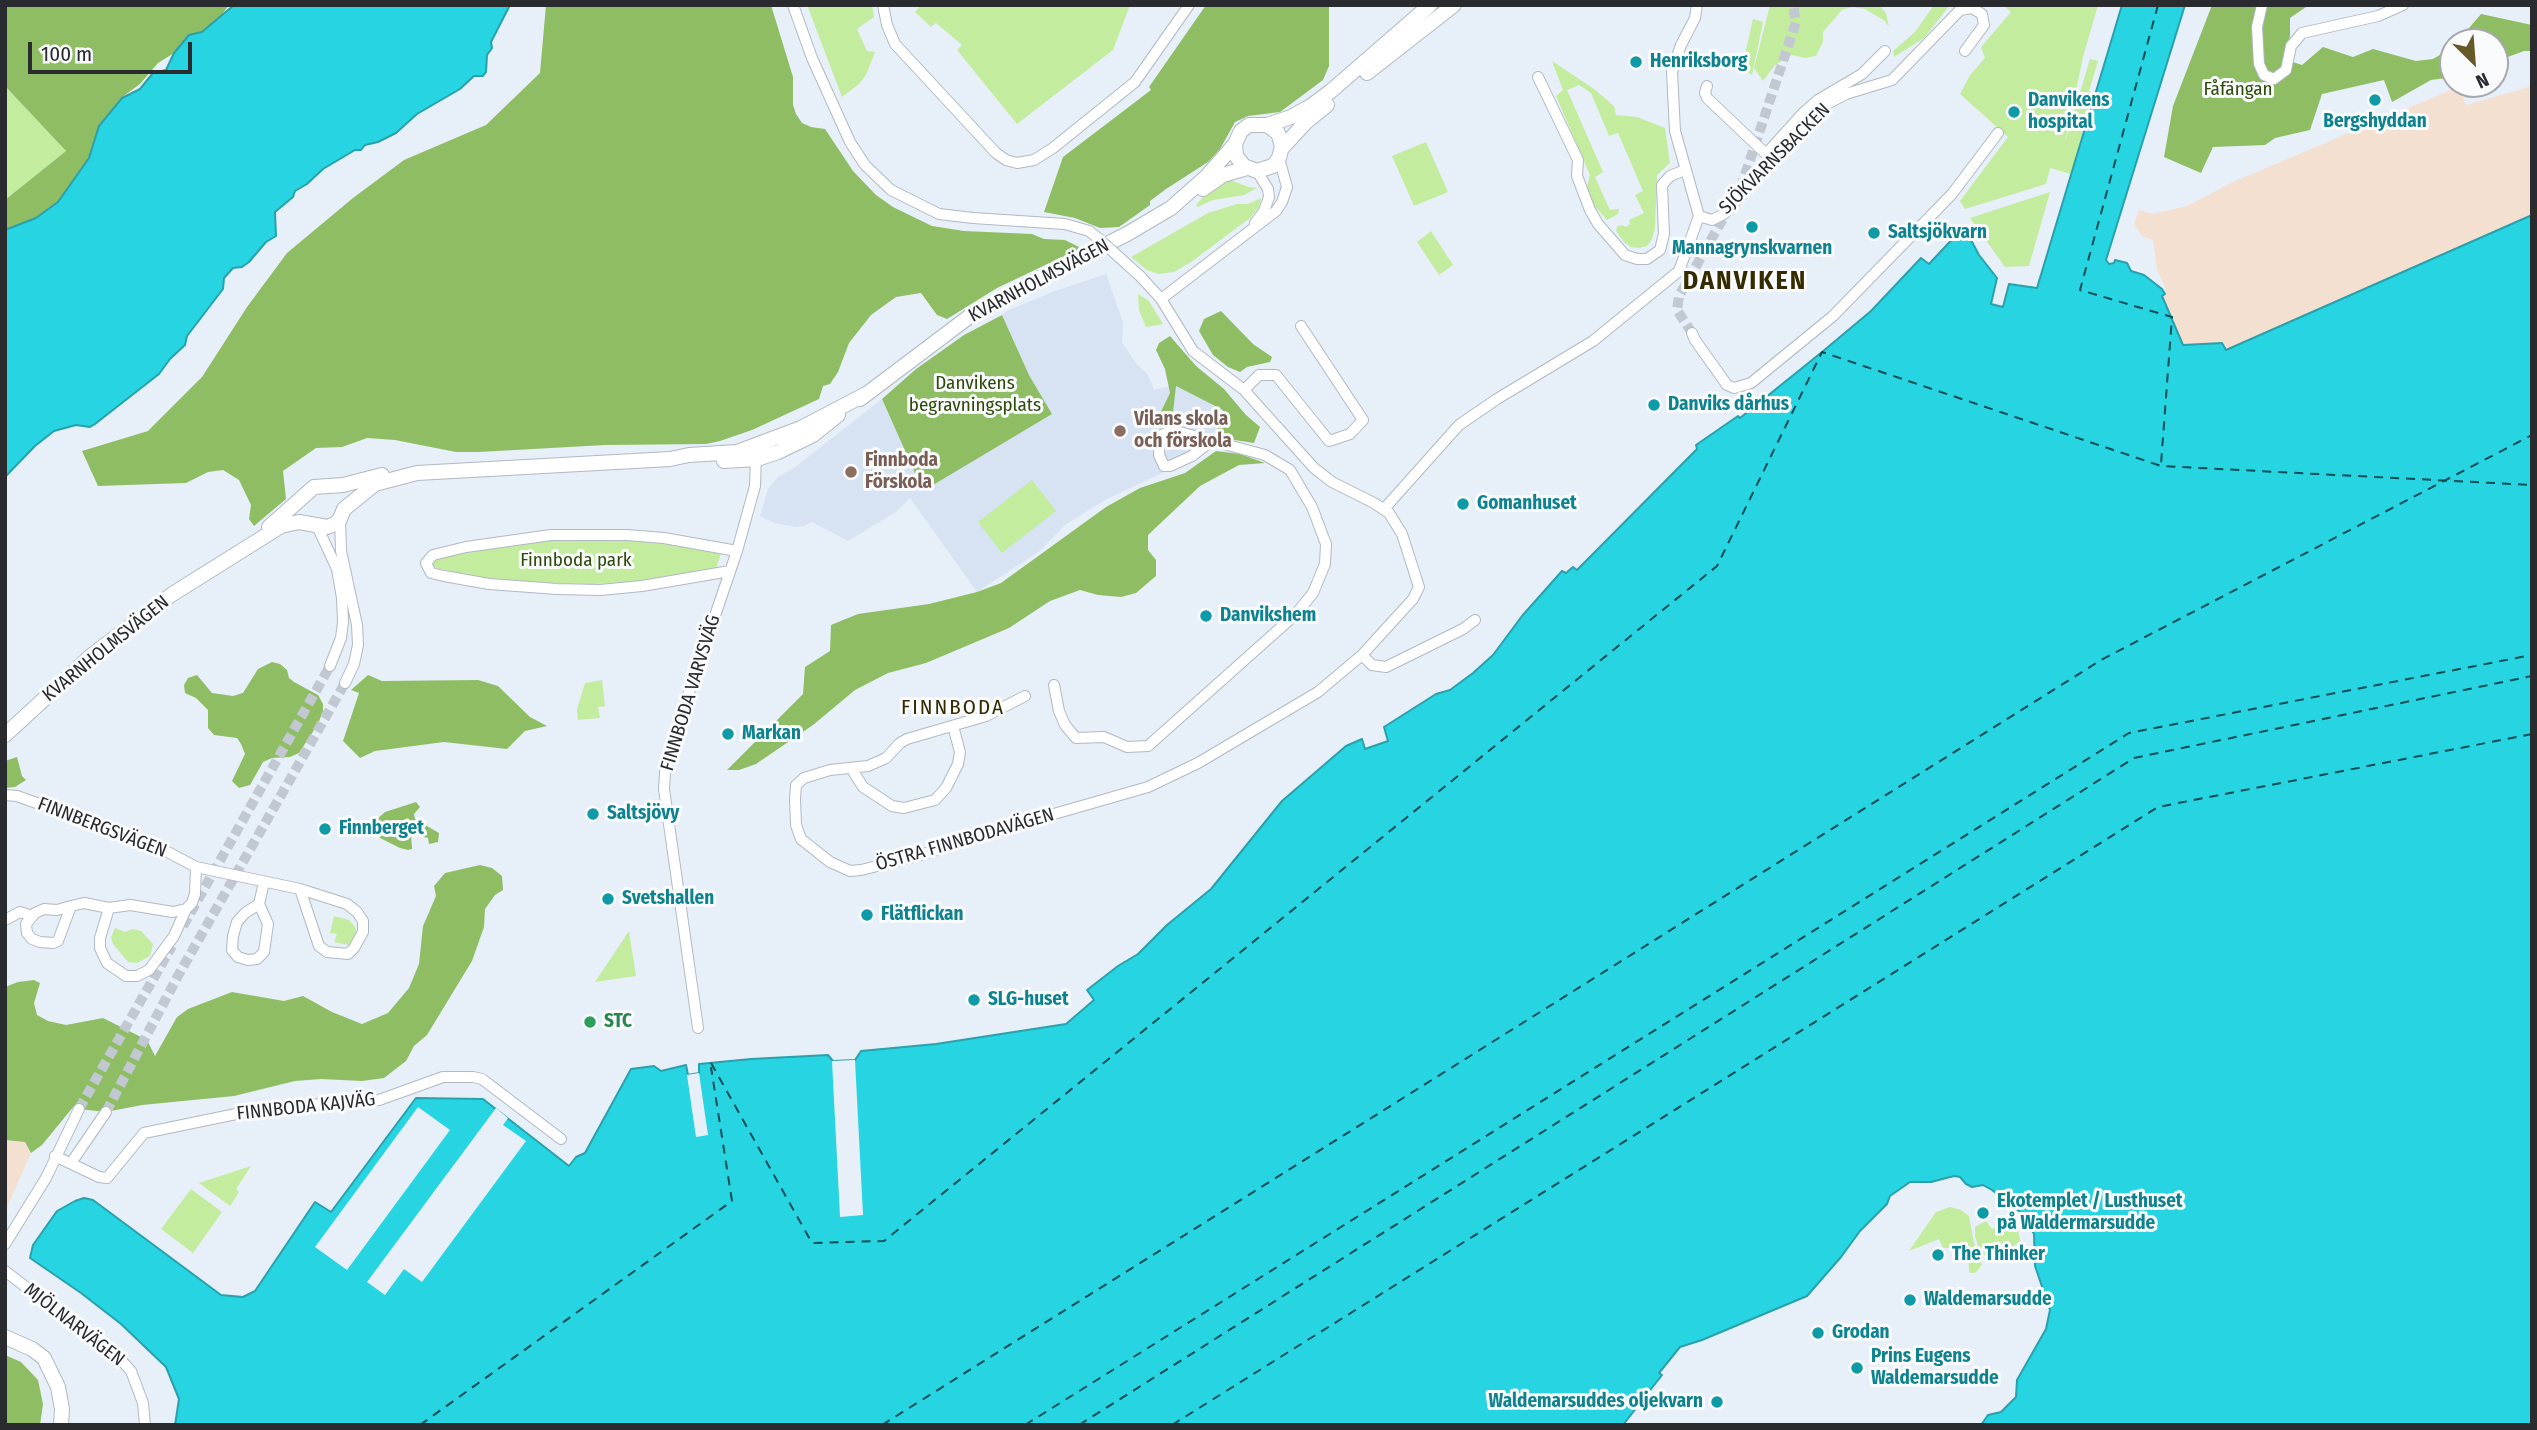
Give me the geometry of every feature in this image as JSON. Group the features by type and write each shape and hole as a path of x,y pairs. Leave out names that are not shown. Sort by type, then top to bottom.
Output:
{"street":[{"path":"793,5 812,58 850,142 865,165 891,190 939,214 1065,224 1089,231 1141,277 1161,299 1193,351 1244,390 1303,456 1332,482 1384,509 1459,425 1593,341 1679,271 1699,216 1675,131 1672,72 1681,45 1695,19 1697,5"},
{"path":"884,5 887,25 895,44 996,153 1017,163 1034,160 1053,148 1135,82 1189,5"},
{"name":"KVARNHOLMSVÄGEN","path":"1183,199 1235,144 1241,131 1249,125 1266,125 1291,117 1321,99 1430,5"},
{"name":"KVARNHOLMSVÄGEN","path":"5,735 62,681 171,595 281,526 299,522 327,527 375,484 405,475 670,459 710,462 756,453 778,452 813,435 970,316 1127,234 1223,175 1273,166 1281,153 1316,114 1454,5"},
{"path":"2262,5 2257,27 2259,64 2264,75 2274,79 2286,70 2291,46 2302,33 2378,16 2403,5"},
{"name":"SJÖKVARNSBACKEN","path":"1699,216 1712,220 1724,214 1770,157 1828,104 1846,94 1892,80 1960,10 1972,8 1982,14 1984,25 1965,51"},
{"path":"1707,86 1707,99 1770,157 1803,113 1818,100 1862,75 1885,51"},
{"path":"1538,77 1578,160 1577,176 1590,209 1598,224 1625,255 1642,259 1660,250 1664,234 1662,185 1670,176 1685,170"},
{"path":"1161,299 1269,218 1282,202 1287,187 1278,133 1266,125"},
{"path":"1692,332 1695,341 1727,385 1734,388 1751,383 1833,316 1952,194 1998,133"},
{"path":"1235,144 1236,156 1252,169 1268,189 1269,197 1264,211 1249,231"},
{"path":"1244,390 1259,375 1276,375 1329,441 1350,434 1363,420 1301,326"},
{"path":"1054,685 1059,711 1065,725 1076,738 1104,737 1127,747 1149,746 1296,614 1313,593 1325,564 1326,544 1312,508 1290,470 1265,455 1172,430 1160,436 1158,444 1161,461 1164,466 1179,464 1211,441"},
{"name":"FINNBODA VARVSVÄG","path":"698,1028 664,789 665,772 737,551 752,497 756,453"},
{"path":"1290,470 1303,456"},
{"name":"KVARNHOLMSVÄGEN","path":"248,547 314,487 343,485 394,473 405,475"},
{"path":"329,486 342,495 341,551 357,625 355,664 345,683"},
{"path":"307,492 302,507 304,516 314,525 337,569 342,598 341,638 330,666"},
{"name":"ÖSTRA FINNBODAVÄGEN","path":"1025,696 986,716 907,739 879,762 830,769 804,778 796,785 794,814 798,832 807,846 849,871 914,858 1148,787 1198,764 1318,692 1362,655 1413,598 1419,587 1402,534 1397,523 1384,509"},
{"path":"730,571 642,586 600,590 557,589 489,584 444,576 431,573 426,563 433,555 466,547 551,535 664,538 737,551"},
{"path":"1362,655 1372,665 1386,667 1463,629 1475,620"},
{"path":"851,768 863,787 892,806 904,808 935,800 946,788 958,764 960,752 953,726"},
{"name":"FINNBERGSVÄGEN","path":"5,795 17,796 117,832 162,849 196,867 300,889 347,904 363,921 363,932 348,954 327,952 319,946 300,889"},
{"path":"109,908 100,938 100,948 107,963 127,976 137,976 149,970 174,936 186,909 192,903 196,867"},
{"path":"259,904 237,922 233,936 232,950 238,957 248,960 257,959 264,952 268,924 259,904 264,882"},
{"path":"71,906 58,941 53,943 32,939 27,933 26,924 32,916 44,909 57,910 71,906 84,903 109,908 130,905 173,912 186,909"},
{"path":"5,920 20,912 32,916"},
{"name":"FINNBODA KAJVÄG","path":"55,1156 107,1178 144,1133 265,1108 379,1100 443,1077 482,1079 561,1139"},
{"path":"5,1244 46,1178 79,1110"},
{"path":"71,1163 106,1112"},
{"name":"MJÖLNARVÄGEN","path":"5,1271 121,1360 131,1371 143,1403 145,1425"},
{"path":"5,1337 32,1349 44,1358 58,1387 62,1409 61,1425"}],"shaded area":[{"path":"2532,86 2532,215 2225,350 2222,343 2183,345 2162,296 2166,290 2157,270 2153,240 2142,236 2134,224 2139,210 2153,214 2187,206 2235,181 2439,95 2439,98 2463,98 2466,105 2490,98 2509,98 2509,93"},
{"name":"Vilans skola och förskola","path":"1106,274 1123,322 1122,342 1135,362 1148,375 1154,390 1175,385 1224,410 1214,442 1200,455 1105,500 1065,525 1040,551 977,592 910,498 896,512 848,541 812,522 795,527 774,523 760,516 768,489 778,477 794,468 882,399 923,490 1052,414 1029,375 1002,315 1052,292"},
{"path":"5,1140 25,1142 31,1153 5,1212"}],"green space":[{"path":"5,5 229,5 217,21 202,32 189,35 174,53 158,63 140,84 121,98 99,125 89,158 58,202 36,218 5,230 5,200 66,151 5,86"},
{"path":"546,5 771,5 793,77 793,105 796,114 802,123 825,129 853,171 876,195 893,207 932,226 964,231 1032,234 1044,239 1065,240 1081,248 997,288 947,319 937,315 921,293 896,297 871,315 849,343 838,372 830,384 823,386 819,399 752,430 720,441 706,444 605,445 456,452 395,440 367,438 342,447 316,448 283,471 286,499 254,526 249,519 251,505 239,480 223,470 208,472 186,483 98,486 82,451 148,431 202,377 247,307 287,253 404,160 486,125 540,73"},
{"path":"807,5 872,5 874,17 857,29 867,51 875,52 866,75 842,97"},
{"path":"921,5 1130,5 1113,50 1017,124 957,50 962,45 936,23 931,27 915,12"},
{"path":"1206,5 1329,5 1329,66 1323,80 1280,112 1248,116 1235,122 1220,149 1208,162 1166,189 1150,201 1150,205 1119,227 1100,228 1075,218 1044,212 1063,157 1151,90 1149,87"},
{"path":"1770,5 1879,5 1886,13 1889,27 1885,21 1865,9 1852,7 1842,10 1823,32 1823,42 1816,56 1805,58 1792,55 1775,65 1763,81 1754,68"},
{"path":"1934,5 1950,5 1924,38 1894,57 1893,51 1915,32"},
{"path":"2003,5 2098,5 2083,57 2065,143 2090,59 2098,61 2089,91 2093,93 2071,174 2050,168 2046,184 1965,209 1960,201 2008,137 1960,94 1970,75 1985,58 1981,47 2011,12"},
{"name":"Fåfängan","path":"2212,5 2309,5 2290,18 2290,36 2284,59 2302,65 2323,47 2353,57 2373,49 2416,61 2439,55 2439,79 2431,80 2392,102 2384,80 2322,94 2310,130 2275,138 2265,145 2213,147 2201,173 2164,157 2173,106"},
{"path":"2481,14 2532,25 2532,51 2509,57 2509,28 2469,28"},
{"path":"1753,19 1763,22 1752,75 1742,68"},
{"path":"1552,61 1594,89 1614,106 1616,115 1637,117 1665,128 1670,163 1657,175 1655,228 1647,246 1631,247 1616,231 1617,227 1626,227 1630,224 1629,220 1644,213 1635,195 1643,191 1618,133 1609,136 1591,93 1579,85 1567,90 1603,172 1595,177 1610,210 1619,209 1618,214 1607,220 1591,202 1586,192 1590,175 1556,96 1563,90"},
{"path":"5,86 66,151 5,200"},
{"path":"1426,142 1448,192 1414,206 1392,156"},
{"path":"1227,179 1257,188 1244,195 1213,200 1198,207 1196,205 1203,197"},
{"path":"2050,192 2029,266 2005,267 1970,218"},
{"path":"1261,198 1259,207 1250,218 1174,272 1158,274 1147,270 1131,257 1208,213 1237,204 1248,204"},
{"path":"1431,231 1453,265 1439,275 1417,242"},
{"path":"1138,294 1149,301 1163,324 1146,327 1139,310"},
{"path":"1221,311 1253,344 1272,357 1270,362 1247,367 1240,372 1228,367 1213,355 1199,331 1204,319"},
{"name":"Danvikens begravningsplats","path":"1002,315 1029,375 1052,414 923,491 882,399 916,369 964,335"},
{"path":"1170,336 1196,366 1224,389 1260,427 1254,443 1215,437 1223,410 1176,386 1173,412 1168,421 1162,424 1157,420 1170,393 1165,369 1156,350 1159,343"},
{"path":"1216,451 1240,454 1265,463 1239,465 1200,486 1148,535 1148,550 1156,560 1156,576 1136,593 1121,597 1080,590 1050,601 1009,628 926,663 888,673 855,690 813,725 756,764 739,770 727,770 803,694 805,667 830,651 831,625 858,614 929,604 1001,583 1106,507 1140,488 1185,473"},
{"path":"1032,480 1056,511 1002,553 978,522"},
{"name":"Finnboda park","path":"635,538 721,553 716,569 641,581 594,584 510,582 473,577 433,567 432,559 522,541"},
{"path":"272,662 287,670 289,678 294,682 318,695 323,711 318,724 299,753 263,762 250,785 239,788 232,781 245,754 241,744 237,738 214,735 208,728 208,710 196,698 185,693 184,685 188,678 197,675 212,693 233,696 243,693 258,669"},
{"path":"368,675 382,681 478,680 498,686 530,717 547,726 525,731 507,749 444,742 375,751 360,758 343,741 359,693 351,690"},
{"path":"602,680 605,706 598,707 600,718 578,720 577,709 585,683"},
{"path":"17,757 22,776 26,780 15,787 5,788 5,761"},
{"path":"416,802 420,807 414,814 415,819 439,833 438,842 429,844 428,838 411,834 412,849 408,850 380,838 376,820 385,812"},
{"path":"480,865 492,868 502,876 503,890 495,895 485,909 484,927 472,961 427,1035 414,1046 406,1061 384,1078 362,1081 295,1081 234,1096 142,1105 106,1112 74,1106 42,1145 31,1153 25,1142 5,1140 5,987 34,980 40,983 34,1003 37,1015 66,1025 103,1018 147,1040 155,1056 177,1017 188,1009 232,992 284,1001 303,996 362,1024 388,1013 409,988 419,964 423,926 436,896 434,886 445,873"},
{"path":"334,916 349,920 355,927 357,935 349,945 334,942 337,934 330,933"},
{"path":"115,928 125,932 133,929 141,931 153,944 150,956 137,963 128,962 113,944 111,938"},
{"path":"629,931 636,976 595,982"},
{"path":"251,1166 236,1189 239,1192 230,1206 199,1183"},
{"path":"191,1189 222,1212 193,1253 161,1229"},
{"path":"1950,1207 1969,1216 1982,1265 1975,1273 1969,1271 1968,1248 1943,1248 1939,1239 1909,1251 1936,1212"},
{"path":"1986,1221 1992,1229 2001,1226 2018,1231 2021,1243 2015,1245 2010,1257 1981,1255 1975,1227"},
{"path":"5,1355 21,1362 38,1380 43,1404 40,1425 5,1425"}],"water":[{"path":"234,5 510,5 491,42 492,48 487,55 486,72 483,76 474,76 460,89 417,114 396,133 365,145 361,150 355,150 323,169 295,191 293,197 275,212 276,236 266,242 249,262 242,267 233,268 224,278 223,289 187,336 185,345 159,374 90,427 76,425 54,431 5,477 5,230 36,218 58,202 89,158 99,126 122,98 140,89 153,73 166,70 174,53 189,35 202,32"},
{"path":"2122,5 2185,5 2106,260 2109,264 2115,260 2127,263 2131,271 2144,275 2162,289 2165,294 2162,296 2183,345 2222,343 2226,350 2532,215 2532,1425 1981,1425 1988,1415 2001,1412 2016,1397 2017,1380 2046,1329 2050,1310 2035,1266 2034,1234 2020,1212 1983,1185 1972,1187 1960,1177 1954,1176 1931,1182 1910,1182 1890,1196 1887,1204 1860,1231 1807,1296 1680,1347 1623,1425 175,1425 179,1399 166,1367 121,1324 30,1258 33,1245 57,1211 84,1198 93,1200 221,1295 243,1297 255,1291 315,1202 331,1212 416,1098 483,1099 569,1166 576,1157 585,1153 631,1069 654,1066 661,1071 686,1065 688,1075 699,1073 699,1064 751,1059 828,1055 833,1061 855,1060 861,1051 936,1044 1066,1024 1094,1000 1087,990 1138,954 1167,925 1211,889 1282,801 1346,746 1362,739 1365,749 1388,741 1384,727 1436,694 1450,690 1473,673 1493,655 1522,616 1562,571 1566,573 1573,567 1577,570 1697,449 1696,445 1738,416 1740,418 1822,352 1871,311 1921,258 1929,264 1959,232 1971,240 1997,278 1991,304 2003,307 2009,284 2037,288"}],"pier":[{"path":"855,1060 863,1215 840,1217 832,1061"},
{"path":"699,1073 708,1135 696,1137 687,1075"},
{"path":"418,1107 450,1130 347,1270 315,1247"},
{"path":"496,1108 508,1118 503,1125 526,1141 422,1282 404,1269 385,1295 367,1282"}],"ferry route":[{"path":"2158,5 2080,290 2172,317 2161,464"},
{"path":"711,1063 812,1243 884,1241 1717,566 1822,352 2161,466 2532,485"},
{"path":"882,1425 2101,660 2532,435"},
{"path":"1025,1425 2129,733 2532,655"},
{"path":"1079,1425 2134,758 2532,676"},
{"path":"1172,1425 2158,807 2532,734"},
{"path":"420,1425 732,1201 711,1067"}],"tunnel":[{"path":"1692,333 1677,310 1679,296 1741,187 1796,22 1793,5"},
{"path":"183,926 330,666"},
{"path":"106,1112 179,974 345,683"},
{"path":"79,1109 172,946"}],"place":[{"name":"Henriksborg","path":"1636,62"},
{"name":"Bergshyddan","path":"2375,100"},
{"name":"Danvikens hospital","path":"2014,112"},
{"name":"Mannagrynskvarnen","path":"1752,227"},
{"name":"Saltsjökvarn","path":"1874,233"},
{"name":"Danviks dårhus","path":"1654,405"},
{"name":"Vilans skola och förskola","path":"1120,431"},
{"name":"Finnboda Förskola","path":"851,472"},
{"name":"Gomanhuset","path":"1463,504"},
{"name":"Danvikshem","path":"1206,616"},
{"name":"Markan","path":"728,734"},
{"name":"Saltsjövy","path":"593,814"},
{"name":"Finnberget","path":"325,829"},
{"name":"Svetshallen","path":"608,899"},
{"name":"Flätflickan","path":"867,915"},
{"name":"SLG-huset","path":"974,1000"},
{"name":"STC","path":"590,1022"},
{"name":"Ekotemplet / Lusthuset på Waldermarsudde","path":"1983,1213"},
{"name":"The Thinker","path":"1938,1255"},
{"name":"Waldemarsudde","path":"1910,1300"},
{"name":"Grodan","path":"1818,1333"},
{"name":"Prins Eugens Waldemarsudde","path":"1857,1368"},
{"name":"Waldemarsuddes oljekvarn","path":"1717,1402"}],"district":[{"name":"DANVIKEN","path":"1745,282"},
{"name":"FINNBODA","path":"953,708"}]}
